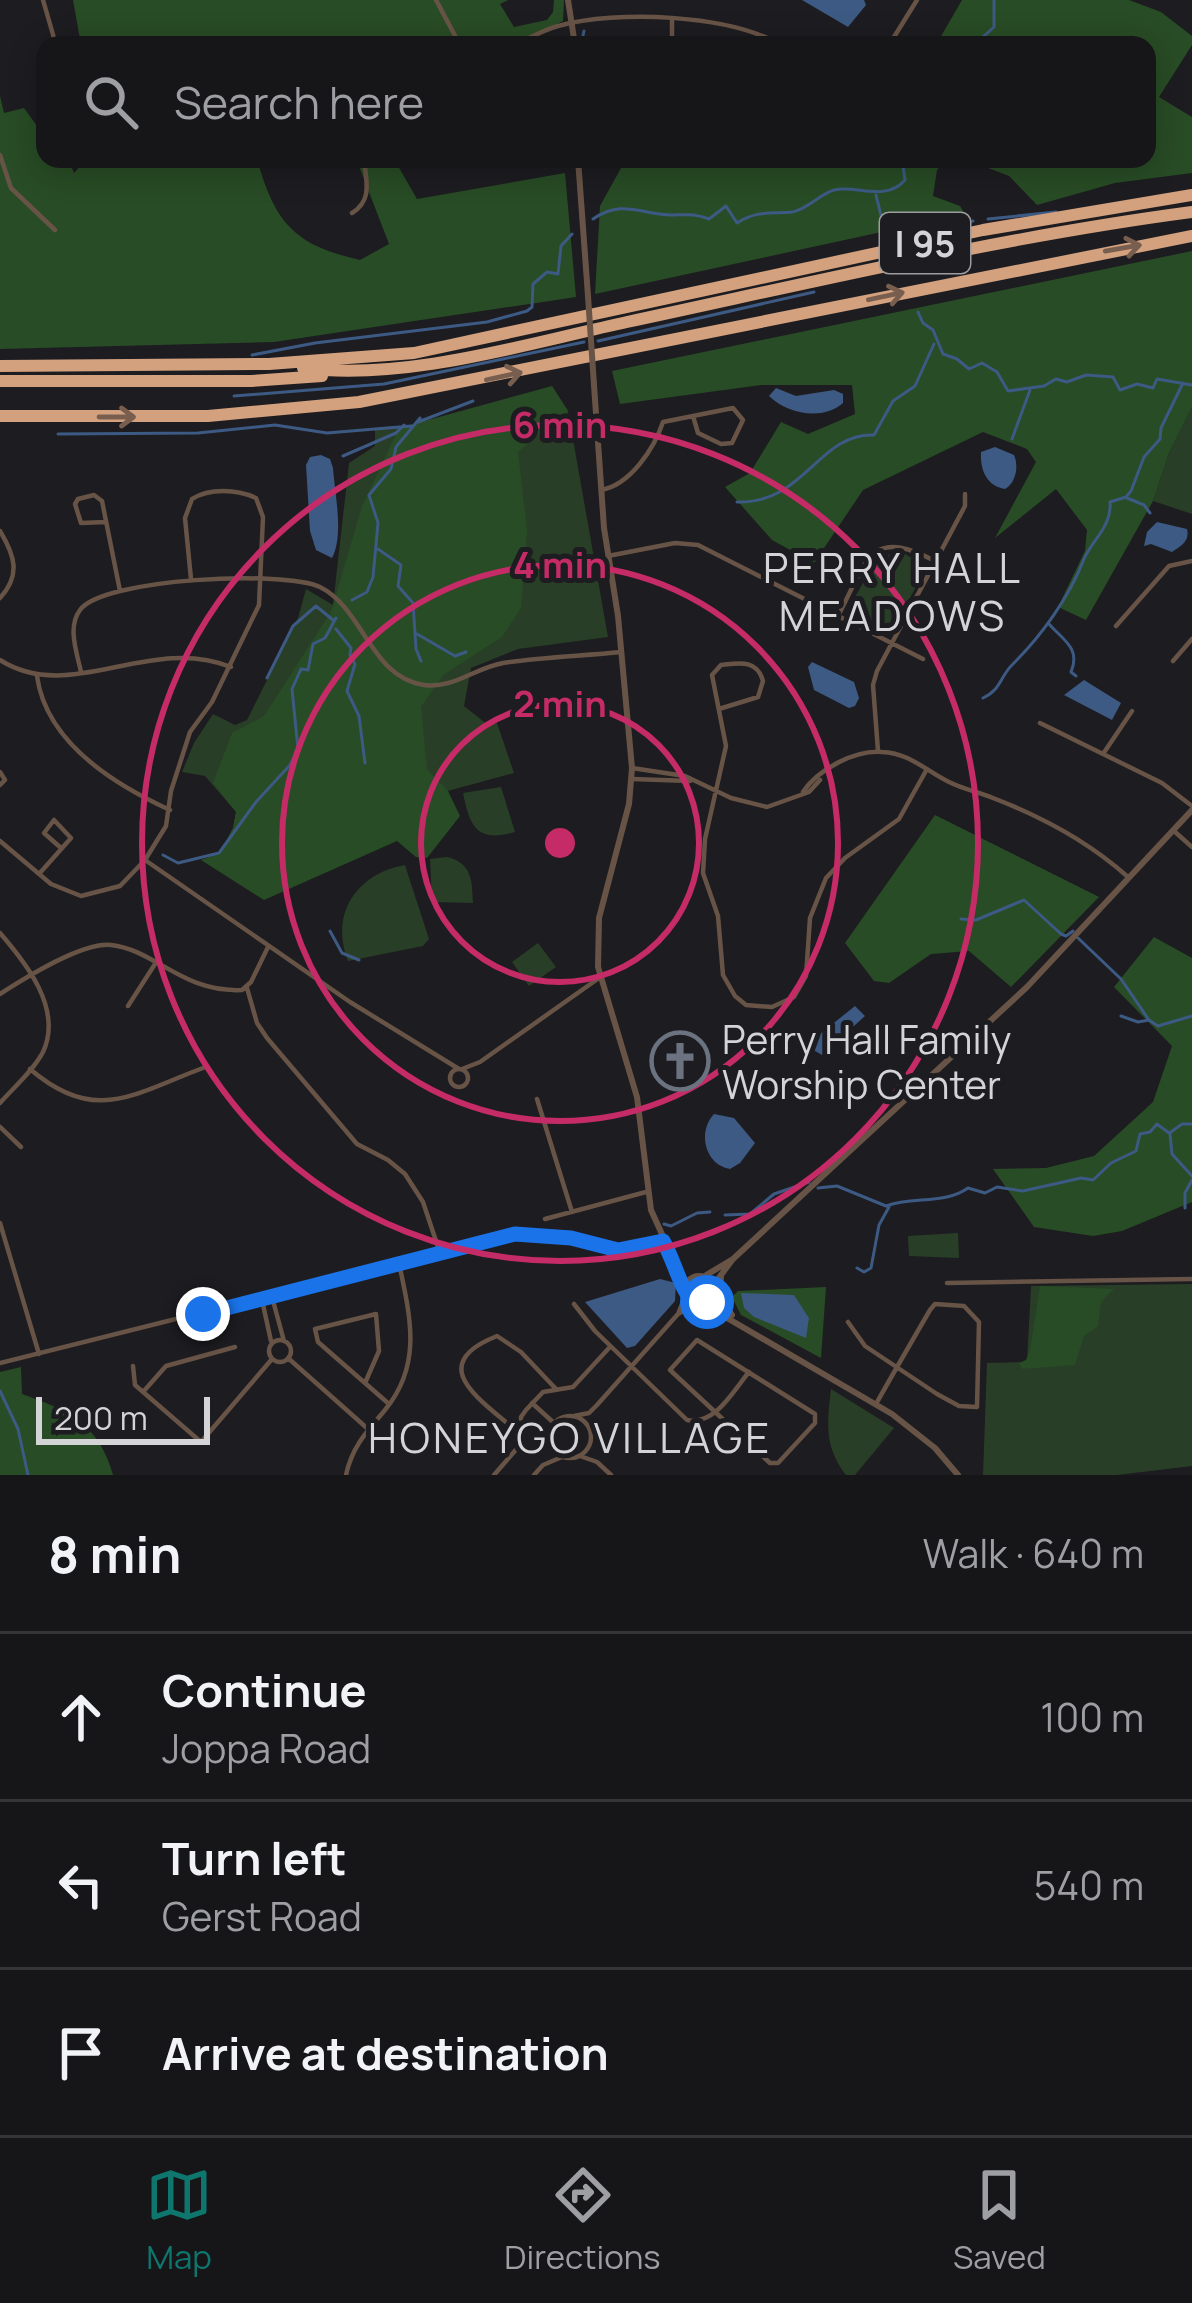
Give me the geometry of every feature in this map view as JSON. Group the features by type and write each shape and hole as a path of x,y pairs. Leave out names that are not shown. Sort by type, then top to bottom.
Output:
{"highway":[{"name":"I 95","path":"0,366 268,364 458,346 983,230 1192,195"},
{"path":"0,380 251,381 347,374 496,351 1138,219 1192,212"},
{"name":"I 95","path":"0,416 208,416 358,403 1192,236"},
{"path":"268,364 347,374"}],"street":[{"path":"44,0 54,36"},
{"path":"436,0 455,36"},
{"path":"568,0 574,36"},
{"path":"895,36 917,0"},
{"path":"535,36 558,26 629,18 733,26 758,36"},
{"path":"672,21 672,36"},
{"path":"0,155 10,188 55,230"},
{"path":"352,213 367,196 365,168"},
{"path":"579,168 602,490 632,768 629,804 597,930 599,978 637,1097 646,1192 686,1290 699,1304 722,1312 875,1403 921,1436 958,1475"},
{"path":"602,490 622,484 657,440 663,422 693,416 733,408 743,420 732,442 721,444 698,433 693,416"},
{"path":"0,841 61,890 95,895 120,886 145,860 166,826 181,753 252,627 262,579 262,510 256,498 240,492 204,492 189,505 185,518 191,579"},
{"path":"878,751 873,685 964,506 965,494"},
{"path":"106,522 81,523 74,504 89,495 98,497 106,522 120,592"},
{"path":"0,531 15,566 12,582 0,598"},
{"path":"608,556 691,542 923,659"},
{"path":"838,614 878,550 901,545 935,561"},
{"path":"1116,626 1169,566 1192,561"},
{"path":"81,672 76,617 90,600 191,579 306,582 328,592 350,614 384,663 418,684 444,685 498,664 621,652"},
{"path":"1173,661 1192,639"},
{"path":"0,660 38,676 190,655 231,667"},
{"path":"719,709 758,697 763,681 752,665 714,668 713,696 726,746 705,839 703,873 718,916 723,975 742,1003 765,1008 794,997 806,976 810,918 826,878 845,858 899,819 927,769"},
{"path":"38,676 46,712 65,740 147,800 170,810"},
{"path":"1103,754 1132,711"},
{"path":"678,1314 699,1304 733,1259 1027,987 1192,808 1168,787 1040,723"},
{"path":"632,768 676,773 742,802 767,807 803,792 849,758 878,751 906,756 1086,845 1128,877"},
{"path":"0,772 5,780 0,785"},
{"path":"632,779 690,781"},
{"path":"39,874 62,848 71,834 54,820 44,833 62,848"},
{"path":"1173,830 1192,847"},
{"path":"145,860 268,947 468,1077"},
{"path":"0,933 33,976 48,1017 46,1045 0,1103"},
{"path":"0,994 80,951 101,946 122,949 199,986 247,988"},
{"path":"268,947 247,988 250,1006 267,1038 357,1144 394,1164 413,1184 440,1252"},
{"path":"128,1006 155,964"},
{"path":"450,1074 480,1062 599,978"},
{"path":"443,1059 451,1083 458,1088 466,1085 480,1062"},
{"path":"31,1069 58,1091 86,1101 133,1094 203,1068"},
{"path":"537,1099 572,1212"},
{"path":"0,1127 22,1147"},
{"path":"545,1219 646,1192"},
{"path":"0,1223 39,1354"},
{"path":"0,1364 515,1234 571,1238 618,1250 663,1241"},
{"path":"534,1475 543,1465 554,1423 597,1406 678,1314 686,1290 699,1277 733,1259"},
{"path":"346,1475 351,1456 401,1385 413,1343 399,1263"},
{"path":"677,1264 699,1277 722,1312"},
{"path":"721,1275 722,1303 746,1328"},
{"path":"947,1283 1192,1279"},
{"path":"272,1297 290,1350 288,1358"},
{"path":"262,1300 272,1344 269,1353 279,1362 288,1358"},
{"path":"574,1304 687,1420 704,1421 750,1371"},
{"path":"848,1322 865,1346 898,1365 945,1400 976,1407 980,1328 974,1312 964,1306 932,1306 898,1365 875,1403"},
{"path":"365,1384 379,1351 376,1314 315,1329 318,1342 365,1384 389,1404"},
{"path":"520,1430 514,1430 466,1386 460,1367 464,1356 497,1336 521,1352 556,1389"},
{"path":"701,1340 815,1414 815,1423 775,1465 715,1412 670,1370 701,1340"},
{"path":"272,1344 284,1341"},
{"path":"494,1475 520,1445 521,1417 532,1403 543,1392 578,1383 610,1346"},
{"path":"143,1392 166,1366 236,1347"},
{"path":"288,1358 368,1429"},
{"path":"133,1366 132,1379 143,1392 201,1442 272,1359"},
{"path":"532,1403 554,1423"},
{"path":"597,1406 589,1428 597,1462"},
{"path":"574,1416 589,1428"},
{"path":"578,1456 590,1442"},
{"path":"550,1445 562,1457"},
{"path":"543,1465 578,1456 597,1462 611,1475"}],"green space":[{"path":"73,0 508,0 500,4 514,27 547,20 554,0 564,0 563,21 530,36 79,36"},
{"path":"962,0 1129,0 1161,12 1192,36 1192,45 1159,97 1192,117 1192,173 1115,183 1037,205 1009,176 988,168 1156,168 1156,36 941,36"},
{"path":"0,96 4,113 24,108 36,125 36,168 72,168 74,173 79,168 260,168 274,204 293,231 321,248 360,260 389,244 360,168 399,168 417,199 565,173 576,297 274,342 0,349"},
{"path":"621,168 939,168 933,196 960,206 965,214 595,294 600,206"},
{"path":"1192,251 1192,407 1169,453 1153,501 1086,620 1058,607 1085,551 1087,530 1056,489 995,538 1036,462 1027,449 983,432 863,490 814,563 772,540 725,487 750,473 781,422 808,434 855,414 852,385 761,385 620,404 612,371"},
{"path":"552,386 568,411 608,637 518,649 471,668 464,706 488,725 497,723 514,773 220,853 236,812 205,776 182,772 213,714 235,725 247,720 298,618 306,589 333,605 349,463 375,446 375,428 399,428 398,521"},
{"path":"552,386 568,411 518,452 527,531 521,608 502,637 443,675 421,707 427,769 448,791 460,816 427,858 416,857 397,841 264,900 201,860 220,853 233,828 236,812 213,783 232,733 264,716 331,612 362,506 399,428"},
{"path":"1192,407 1192,514 1153,501 1169,453"},
{"path":"890,554 905,554 927,567 891,632 847,611 871,569"},
{"path":"501,787 515,832 484,833 473,823 463,793"},
{"path":"935,815 1099,897 1011,987 969,951 931,954 889,983 874,981 845,943"},
{"path":"447,857 466,868 473,903 432,902 430,859"},
{"path":"405,865 429,939 423,946 348,961 342,927 352,898 374,877"},
{"path":"1154,937 1192,958 1192,1202 1122,1231 1093,1236 1034,1227 993,1169 1046,1168 1094,1156 1153,1102 1172,1046 1114,987"},
{"path":"538,943 556,967 529,986 512,962"},
{"path":"958,1233 959,1258 909,1256 908,1236"},
{"path":"1192,1284 1192,1466 1117,1475 983,1475 987,1363 1027,1362 1031,1286"},
{"path":"1040,1286 1114,1289 1101,1302 1098,1326 1084,1336 1075,1365 1022,1369 1019,1363 1030,1350"},
{"path":"826,1287 821,1358 741,1315 732,1297 738,1291"},
{"path":"21,1367 22,1394 79,1421 99,1443 113,1475 0,1475 0,1372"},
{"path":"831,1389 894,1428 855,1475 846,1475 831,1444"}],"water":[{"path":"802,0 864,0 866,5 848,27"},
{"path":"776,388 796,396 834,390 843,394 843,403 826,412 795,411 769,396"},
{"path":"995,447 1016,459 1014,479 1005,489 989,480 982,465 981,452"},
{"path":"310,457 330,459 337,502 338,538 332,558 316,550 310,531 306,465"},
{"path":"1157,522 1187,529 1186,540 1172,552 1144,546 1147,532"},
{"path":"812,662 854,682 859,698 855,706 849,708 814,690 808,667"},
{"path":"1084,680 1121,703 1112,720 1064,695"},
{"path":"855,1006 865,1016 822,1055 810,1048 810,1042"},
{"path":"714,1114 734,1118 755,1143 730,1169 715,1161 706,1147 706,1130"},
{"path":"660,1279 676,1283 675,1301 635,1346 627,1348 585,1302"},
{"path":"741,1293 794,1295 809,1318 806,1338 754,1317 744,1308"}],"waterway":[{"path":"984,36 994,27 994,0"},
{"path":"583,36 584,31"},
{"path":"593,219 622,209 709,219 726,206 737,223 758,214 797,211 834,190 888,190 905,180 903,168"},
{"path":"876,195 887,240"},
{"path":"988,219 1056,212"},
{"path":"886,237 973,221"},
{"path":"252,355 487,322 527,311 532,307 533,284 547,272 558,274 561,246 572,234"},
{"path":"598,341 814,292"},
{"path":"918,312 933,330 943,354 969,369 982,363 997,372 1008,391 1086,375 1113,377 1120,390 1137,384 1153,388 1157,379 1192,385"},
{"path":"234,396 384,384 584,342"},
{"path":"737,502 779,492 839,445 874,435 893,401 915,386 934,344"},
{"path":"983,698 1034,641 1071,588 1105,525 1110,502 1131,491 1183,383"},
{"path":"1012,439 1030,390"},
{"path":"418,422 473,401"},
{"path":"352,600 367,592 373,577 378,523 369,495 391,469 396,447 420,418"},
{"path":"58,434 198,433 275,425 327,433 411,426"},
{"path":"343,456 404,425"},
{"path":"1127,498 1150,513"},
{"path":"378,549 401,565 398,586 413,603 421,661"},
{"path":"267,678 293,626 316,606 333,620"},
{"path":"163,855 178,863 219,853 290,765 298,749 292,689 301,669 308,670 313,644 325,638 336,618"},
{"path":"1049,624 1072,650 1071,672 1076,676"},
{"path":"336,629 351,648 355,664 347,691 359,716 365,763"},
{"path":"417,634 455,656 466,652"},
{"path":"961,919 976,920 1024,900 1061,934 1073,931"},
{"path":"330,931 342,953 359,960"},
{"path":"1078,938 1121,979 1149,1020"},
{"path":"1121,1016 1158,1026 1192,1016"},
{"path":"818,1188 837,1186 886,1206 949,1197 968,1188 985,1193 997,1187 1023,1191 1081,1178 1093,1180 1111,1163 1136,1151 1140,1134 1157,1124 1169,1133"},
{"path":"1171,1132 1192,1124"},
{"path":"1170,1134 1172,1154 1192,1176"},
{"path":"1185,1208 1185,1193 1192,1180"},
{"path":"725,1215 750,1214 774,1194 809,1182"},
{"path":"857,1268 864,1272 871,1268 879,1225 889,1207"},
{"path":"664,1224 671,1226 710,1212"},
{"path":"0,1391 18,1429 28,1475"}],"place":[{"name":"Perry Hall Family Worship Center","path":"680,1061"}],"district":[{"name":"PERRY HALL MEADOWS","path":"893,591"},
{"name":"HONEYGO VILLAGE","path":"570,1437"}],"route":[{"path":"203,1314 528,1233 588,1240 618,1250 663,1241 677,1264 687,1297 696,1304 707,1302"}]}
